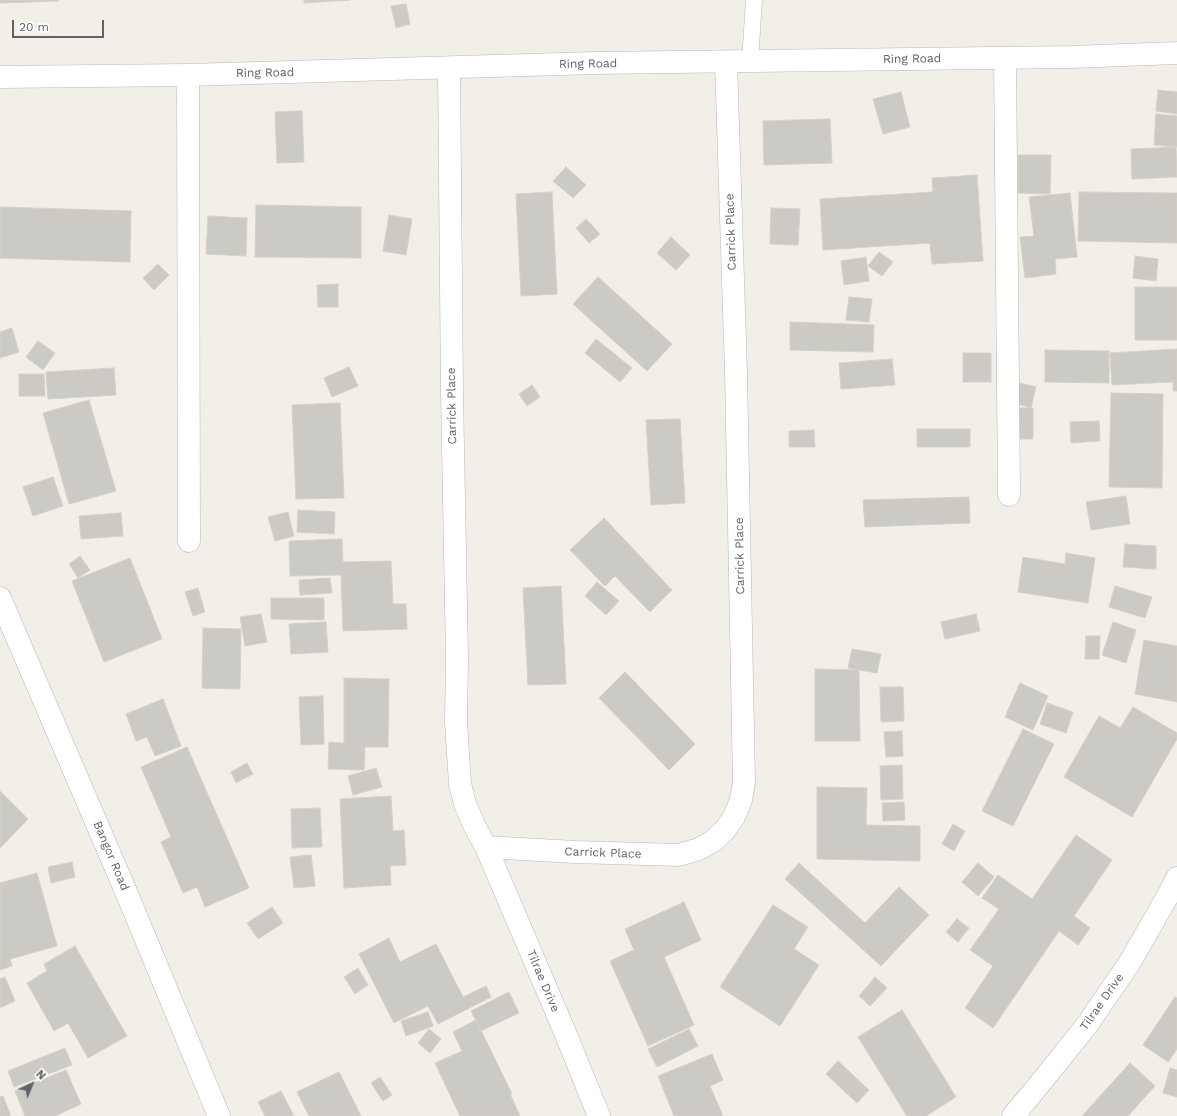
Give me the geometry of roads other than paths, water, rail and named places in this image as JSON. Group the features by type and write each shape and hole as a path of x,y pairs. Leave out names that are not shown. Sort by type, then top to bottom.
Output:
{"street":[{"name":"Ring Road","path":"0,76 188,75 595,63 750,62 1177,54"},
{"path":"1005,58 1009,495"},
{"name":"Carrick Place","path":"449,68 452,392 457,659 456,722 460,784 465,804 486,847 575,852 679,855 699,849 724,831 734,817 741,800 744,782 737,403 726,62"},
{"path":"188,75 189,541"},
{"name":"Bangor Road","path":"0,598 130,901 219,1116"},
{"name":"Tilrae Drive","path":"486,847 599,1116"},
{"name":"Tilrae Drive","path":"1013,1116 1087,1025 1130,962 1177,878"}],"lane":[{"path":"750,62 754,0"}]}
